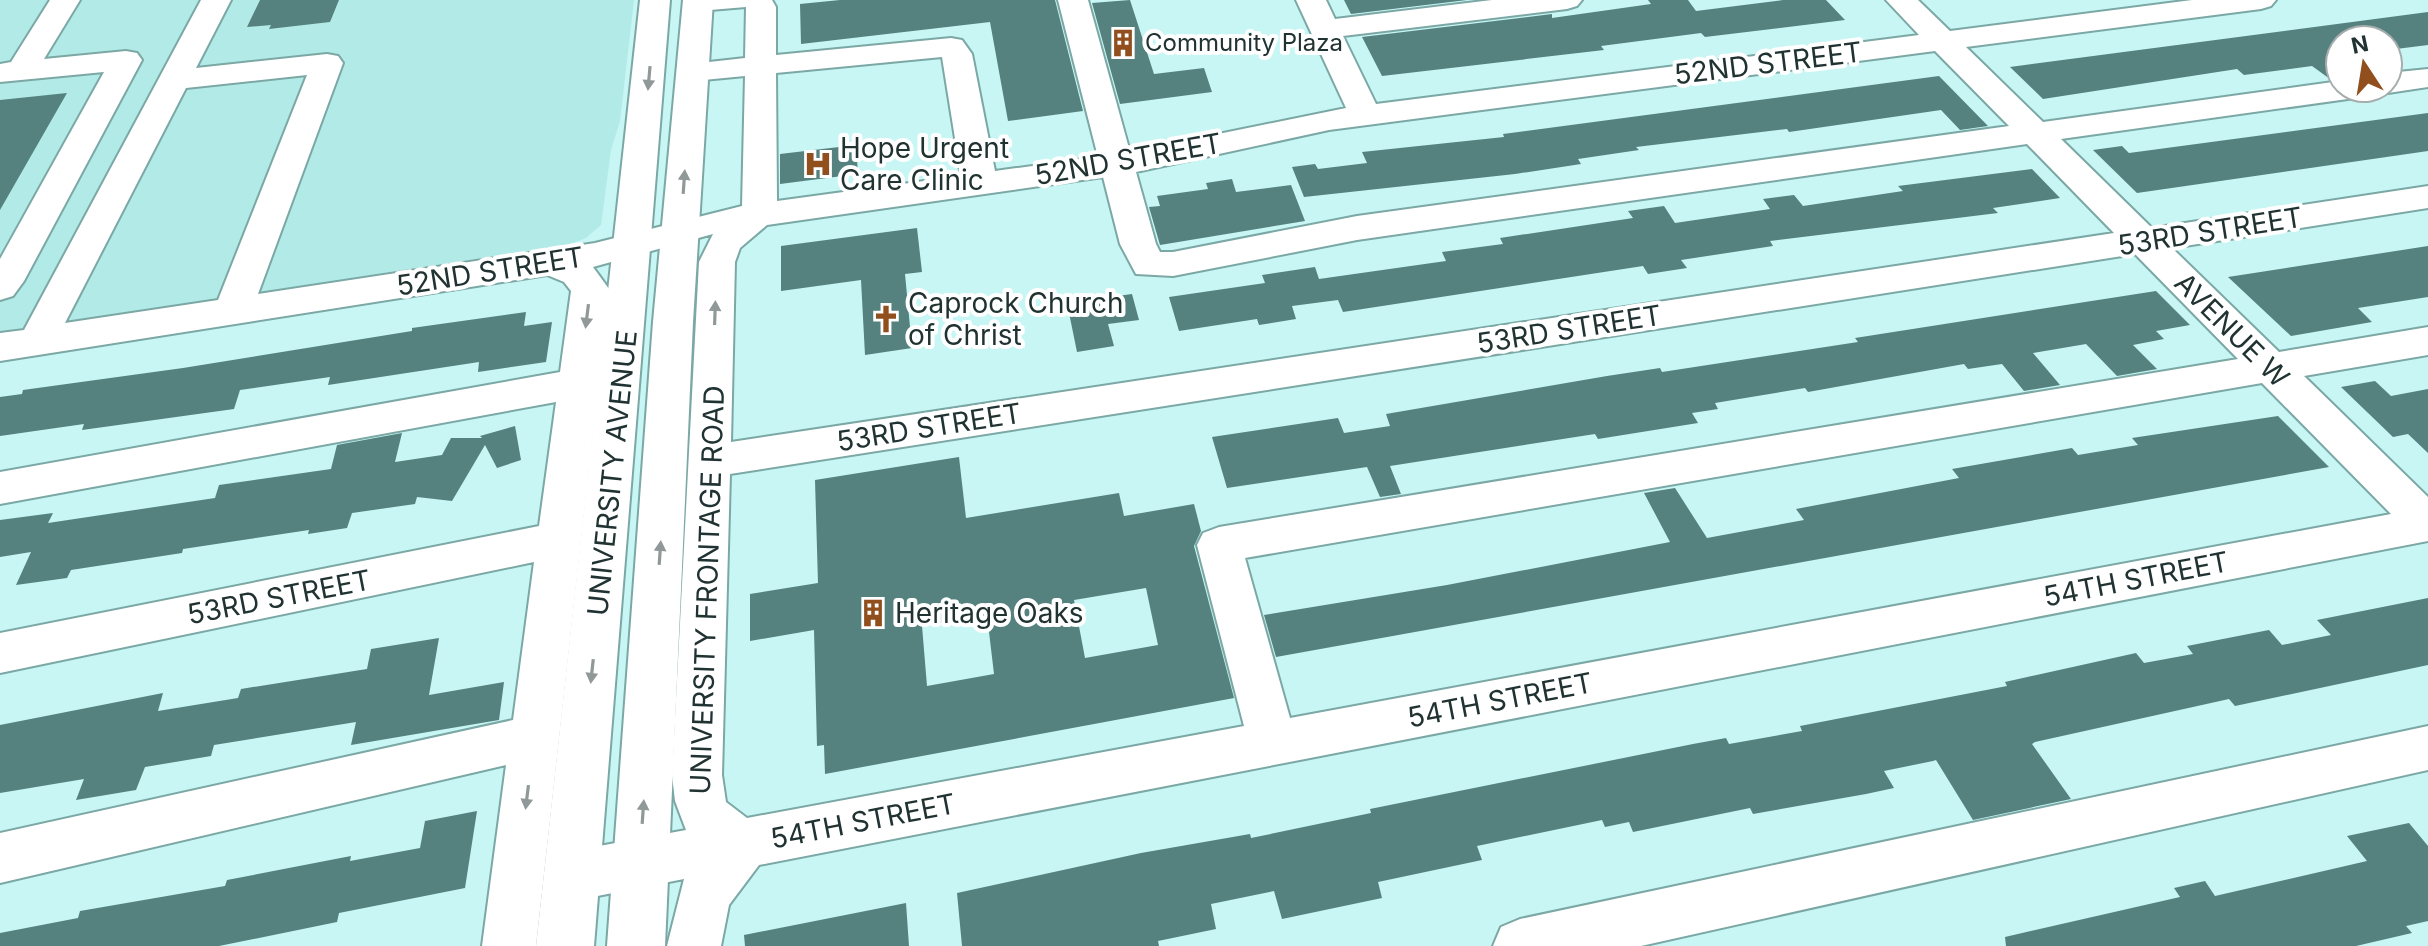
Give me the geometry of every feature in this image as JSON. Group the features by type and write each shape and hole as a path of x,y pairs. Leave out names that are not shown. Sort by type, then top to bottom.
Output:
{"main road":[{"name":"UNIVERSITY AVENUE","path":"636,946 673,322 696,1"},
{"name":"UNIVERSITY AVENUE","path":"565,946 634,243 696,1"}],"street":[{"path":"10,72 65,0"},
{"path":"37,341 216,0"},
{"path":"757,0 761,7 759,214"},
{"path":"1073,0 1138,244 1149,265 1173,264 1357,228 2324,92"},
{"path":"1311,0 1365,114"},
{"path":"1325,29 1567,0"},
{"name":"AVENUE W","path":"1901,0 2428,524"},
{"name":"52ND STREET","path":"0,347 550,262 680,229 759,214 1119,165 1365,114 2261,0"},
{"path":"693,72 760,68 951,47 957,54 980,185"},
{"path":"0,287 126,60 10,72"},
{"path":"174,80 327,63 233,311"},
{"path":"2404,81 2428,78"},
{"name":"53RD STREET","path":"710,461 2428,197"},
{"name":"UNIVERSITY FRONTAGE ROAD","path":"744,843 711,827 699,804 697,775 717,262 721,246 733,232 759,214"},
{"path":"509,946 590,289 577,273 550,262"},
{"path":"673,322 713,388"},
{"path":"1273,743 1219,545 2428,341"},
{"path":"0,488 579,383"},
{"name":"54TH STREET","path":"572,876 2428,524"},
{"name":"53RD STREET","path":"0,653 558,540"},
{"path":"0,858 535,737"},
{"path":"1520,946 2428,748"},
{"path":"694,946 704,895 744,843"}],"shaded area":[{"path":"0,0 634,0 620,121 611,150 601,225 586,238 565,246 0,332"}],"building":[{"path":"260,0 339,0 330,22 269,29 271,25 247,27"},
{"path":"840,0 1055,0 1083,111 1008,121 990,22 801,44 800,4"},
{"name":"Community Plaza","path":"1130,0 1154,74 1204,68 1212,92 1120,104 1092,3"},
{"path":"1344,0 1467,0 1351,14"},
{"path":"1648,0 1688,0 1696,11 1783,0 1826,0 1845,20 1705,37 1701,33 1601,46 1604,50 1382,76 1362,37 1552,14 1552,18 1651,4"},
{"path":"2428,12 2428,45 2404,48 2404,24 2337,24"},
{"path":"2324,26 2324,75 2312,66 2244,75 2237,69 2043,99 2010,67"},
{"path":"1939,76 1988,126 1960,130 1941,110 1789,132 1787,129 1636,147 1639,150 1578,159 1581,164 1515,174 1304,197 1292,167 1315,164 1318,169 1367,163 1362,152 1504,137 1503,134"},
{"path":"67,93 0,210 0,100"},
{"path":"2428,113 2428,151 2137,193 2093,150 2122,146 2129,153"},
{"name":"Hope Urgent Care Clinic","path":"856,145 858,174 780,184 780,154"},
{"path":"2032,169 2060,198 1993,208 1998,213 1770,241 1773,246 1681,260 1687,268 1648,274 1643,266 1343,312 1338,300 1292,306 1296,319 1259,325 1257,319 1179,331 1169,297 1265,283 1262,275 1315,267 1319,279 1446,261 1442,252 1503,244 1500,238 1633,218 1628,211 1664,206 1675,223 1770,209 1763,199 1794,195 1803,206 1903,191 1898,186"},
{"path":"1232,179 1236,192 1291,185 1305,221 1160,245 1149,207 1160,206 1157,196 1208,189 1206,183"},
{"name":"Caprock Church of Christ","path":"917,228 922,272 905,274 912,348 865,355 861,280 781,291 781,246"},
{"path":"2428,246 2428,297 2358,308 2372,322 2291,336 2228,277"},
{"path":"2156,291 2190,325 2156,331 2164,339 2133,345 2157,369 2117,376 2086,344 2033,353 2060,385 2024,391 2002,364 1968,369 1964,364 1808,392 1805,388 1715,403 1718,409 1692,413 1698,423 1598,439 1595,434 1390,466 1401,494 1380,497 1367,467 1227,488 1212,437 1338,418 1344,433 1390,426 1386,414 1607,376 1660,368 1662,372 1858,342 1855,338"},
{"path":"1132,294 1139,320 1108,324 1114,346 1077,352 1067,303"},
{"path":"526,312 524,326 552,322 546,362 478,372 479,362 328,385 330,377 240,390 234,409 82,430 84,424 0,436 0,397 22,394 23,390 183,368 412,331 412,328"},
{"path":"2375,381 2391,396 2428,389 2428,453 2408,434 2393,437 2341,387"},
{"path":"2278,416 2329,467 1276,657 1264,615 1447,585 1670,542 1644,493 1675,488 1707,538 1804,520 1796,509 1959,478 1952,469 2072,448 2078,455 2138,445 2132,438"},
{"path":"515,426 521,460 497,468 485,445 452,501 417,497 415,504 352,513 347,528 308,534 309,530 183,549 182,553 71,570 67,578 16,585 31,552 0,557 0,520 53,513 48,523 215,498 219,485 331,469 337,445 402,433 395,462 442,455 451,438 482,438 480,436"},
{"name":"Heritage Oaks","path":"959,457 966,518 1119,493 1124,516 1194,504 1201,531 1194,546 1234,698 825,774 824,745 817,746 814,630 750,641 750,594 818,583 815,480","holes":["1146,588 1158,645 1085,658 1074,600","987,615 994,674 927,686 922,626"]},
{"path":"2428,598 2428,665 2235,706 2229,699 2032,744 2071,799 1973,820 1936,760 1884,771 1894,788 1866,794 1753,814 1750,808 1633,832 1629,822 1605,827 1602,820 1477,846 1482,860 1378,882 1382,898 1282,919 1274,891 1211,904 1216,929 1158,941 1159,946 962,946 957,893 1141,853 1250,834 1251,838 1371,813 1370,809 1693,744 1726,738 1729,744 1802,731 1800,726 2007,686 2005,682 2136,653 2144,663 2193,654 2187,646 2269,630 2282,645 2331,635 2317,620"},
{"path":"439,638 429,695 504,682 499,720 351,745 356,722 214,745 211,756 145,767 136,790 76,800 84,779 0,793 0,725 163,693 158,711 238,698 241,689 367,669 371,649"},
{"path":"477,811 465,888 339,913 337,922 219,946 0,946 0,933 78,918 80,911 225,886 227,880 351,856 350,861 420,848 425,821"},
{"path":"2409,823 2428,846 2428,921 2406,926 2412,933 2356,946 2006,946 2005,937 2180,897 2174,888 2205,881 2215,896 2367,861 2347,836"},
{"path":"906,903 909,946 745,946 744,935"}],"place":[{"name":"Community Plaza","path":"1123,43"},
{"name":"Hope Urgent Care Clinic","path":"818,164"},
{"name":"Caprock Church of Christ","path":"886,319"},
{"name":"Heritage Oaks","path":"873,613"}]}
